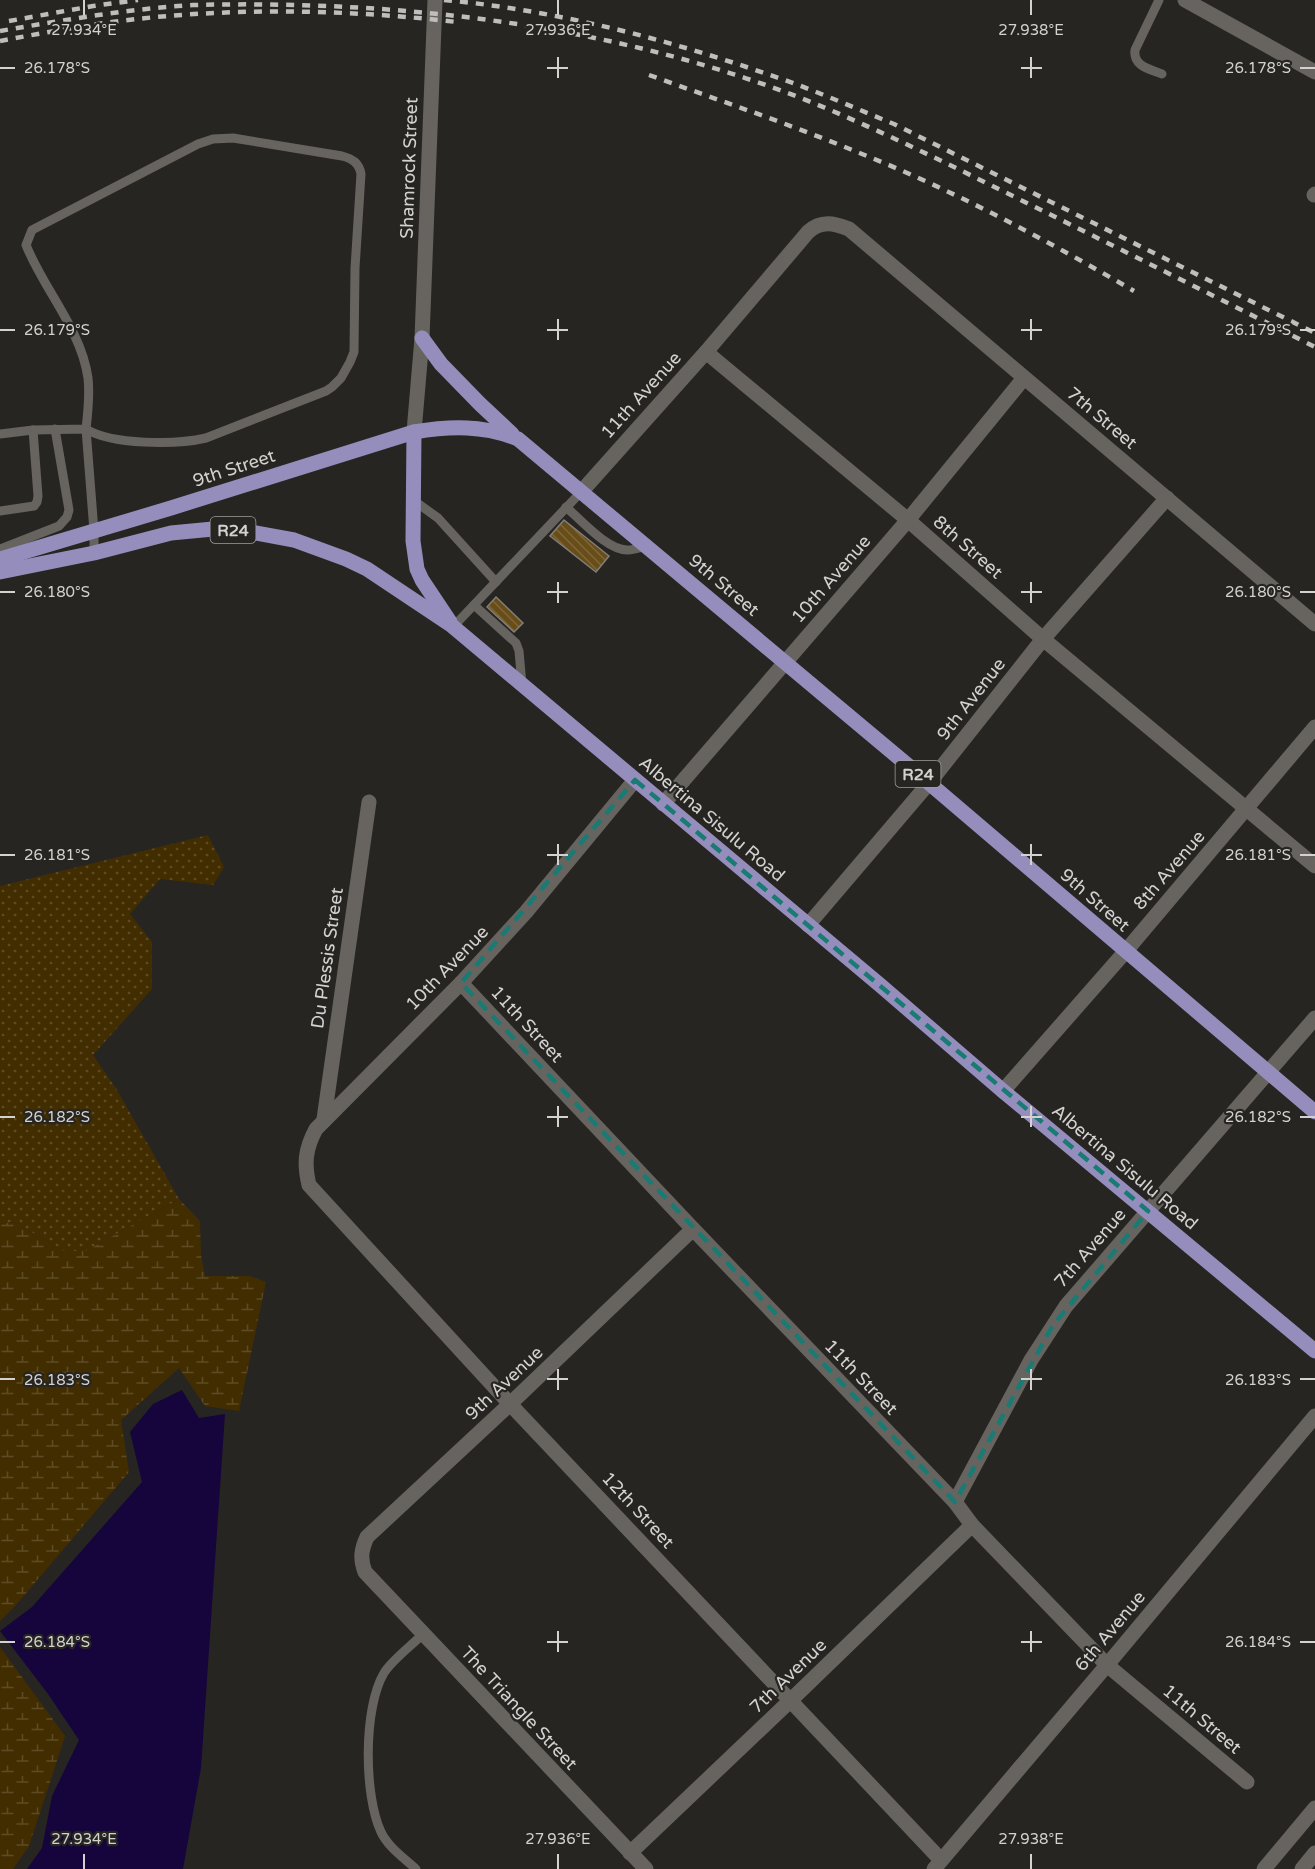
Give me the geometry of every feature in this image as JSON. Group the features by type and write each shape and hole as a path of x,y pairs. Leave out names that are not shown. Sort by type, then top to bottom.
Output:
{"main road":[{"path":"422,338 441,364 518,439"},
{"name":"9th Street","path":"0,559 414,432 445,427 473,428 494,430 518,439 929,783 1315,1112"},
{"path":"414,432 412,541 417,569 452,626"},
{"name":"Albertina Sisulu Road","path":"0,572 94,553 171,533 230,529 294,540 367,569 452,626 1315,1351"}],"street":[{"name":"Shamrock Street","path":"414,432 422,338 435,0"},
{"path":"1185,0 1315,72"},
{"name":"11th Avenue","path":"582,491 706,352 808,232 816,225 826,223 838,225 849,229 863,242"},
{"name":"7th Street","path":"863,242 1315,624"},
{"name":"8th Street","path":"706,352 908,520 1043,639 1315,866"},
{"name":"10th Avenue","path":"663,804 908,520 1024,378"},
{"name":"9th Avenue","path":"808,925 929,783 1043,639 1167,498"},
{"name":"8th Avenue","path":"1003,1091 1125,952 1315,727"},
{"name":"10th Avenue","path":"309,1185 305,1154 313,1135 324,1119 461,983 526,912 635,780"},
{"name":"Du Plessis Street","path":"324,1119 369,802"},
{"name":"11th Street","path":"461,983 1107,1665 1247,1782"},
{"name":"7th Avenue","path":"955,1502 1031,1360 1082,1286 1315,1018"},
{"name":"12th Street","path":"309,1185 510,1404 791,1700 938,1864"},
{"name":"9th Avenue","path":"365,1572 361,1561 362,1548 367,1537 693,1229"},
{"name":"6th Avenue","path":"938,1864 1315,1416"},
{"name":"7th Avenue","path":"630,1853 972,1525"},
{"name":"The Triangle Street","path":"365,1572 646,1869"},
{"path":"1264,1869 1315,1808"},
{"path":"1302,1869 1315,1853"}],"lane":[{"path":"1159,0 1135,50 1134,58 1137,64 1162,74"},
{"path":"0,434 33,430 86,429 109,438 130,441 195,441 319,394 337,383 354,352 360,168 354,161 342,156 233,138 213,139 188,149 32,230 26,245 39,274 72,332 84,362 89,396 86,429 94,553"},
{"path":"0,549 59,526 67,518 69,510 55,429"},
{"path":"0,511 33,506 37,502 39,496 33,430"},
{"name":"11th Avenue","path":"452,626 582,491"},
{"path":"413,500 438,518 496,582"},
{"path":"566,507 604,541 615,547 628,550 647,546"},
{"path":"474,605 516,643 519,651 522,685"},
{"path":"416,1869 381,1834 373,1803 368,1762 371,1721 378,1686 384,1672 423,1634"}],"highlighted area":[{"path":"635,780 1148,1211 1053,1325 955,1502 461,983"}],"green space":[{"path":"208,835 224,867 213,885 160,879 130,914 152,942 152,989 93,1055 117,1090 179,1199 86,1251 64,1251 14,1222 0,1224 0,886"},
{"path":"179,1199 200,1221 201,1255 205,1276 250,1276 266,1282 239,1411 205,1406 179,1368 121,1420 129,1472 0,1621 0,1224 14,1222 64,1251 86,1251"},
{"path":"0,1647 65,1736 29,1846 13,1869 0,1869"}],"shaded area":[{"path":"182,1390 199,1418 225,1414 201,1768 183,1869 27,1869 42,1848 52,1796 79,1740 48,1694 0,1631 32,1607 142,1482 130,1432 153,1404"}],"building":[{"path":"564,520 609,556 596,572 550,536"},
{"path":"496,597 523,623 514,632 487,607"}],"railway":[{"path":"9,21 138,0"},
{"path":"444,0 526,11 608,27 728,61 799,85 894,124 1315,333"},
{"path":"0,31 96,15 193,5 348,7 502,22 579,35 654,52 728,73 801,98 860,123 977,178 1315,347"},
{"path":"0,41 112,22 241,12 328,12 457,22"},
{"path":"649,75 756,113 897,168 1001,218 1134,291"}]}
